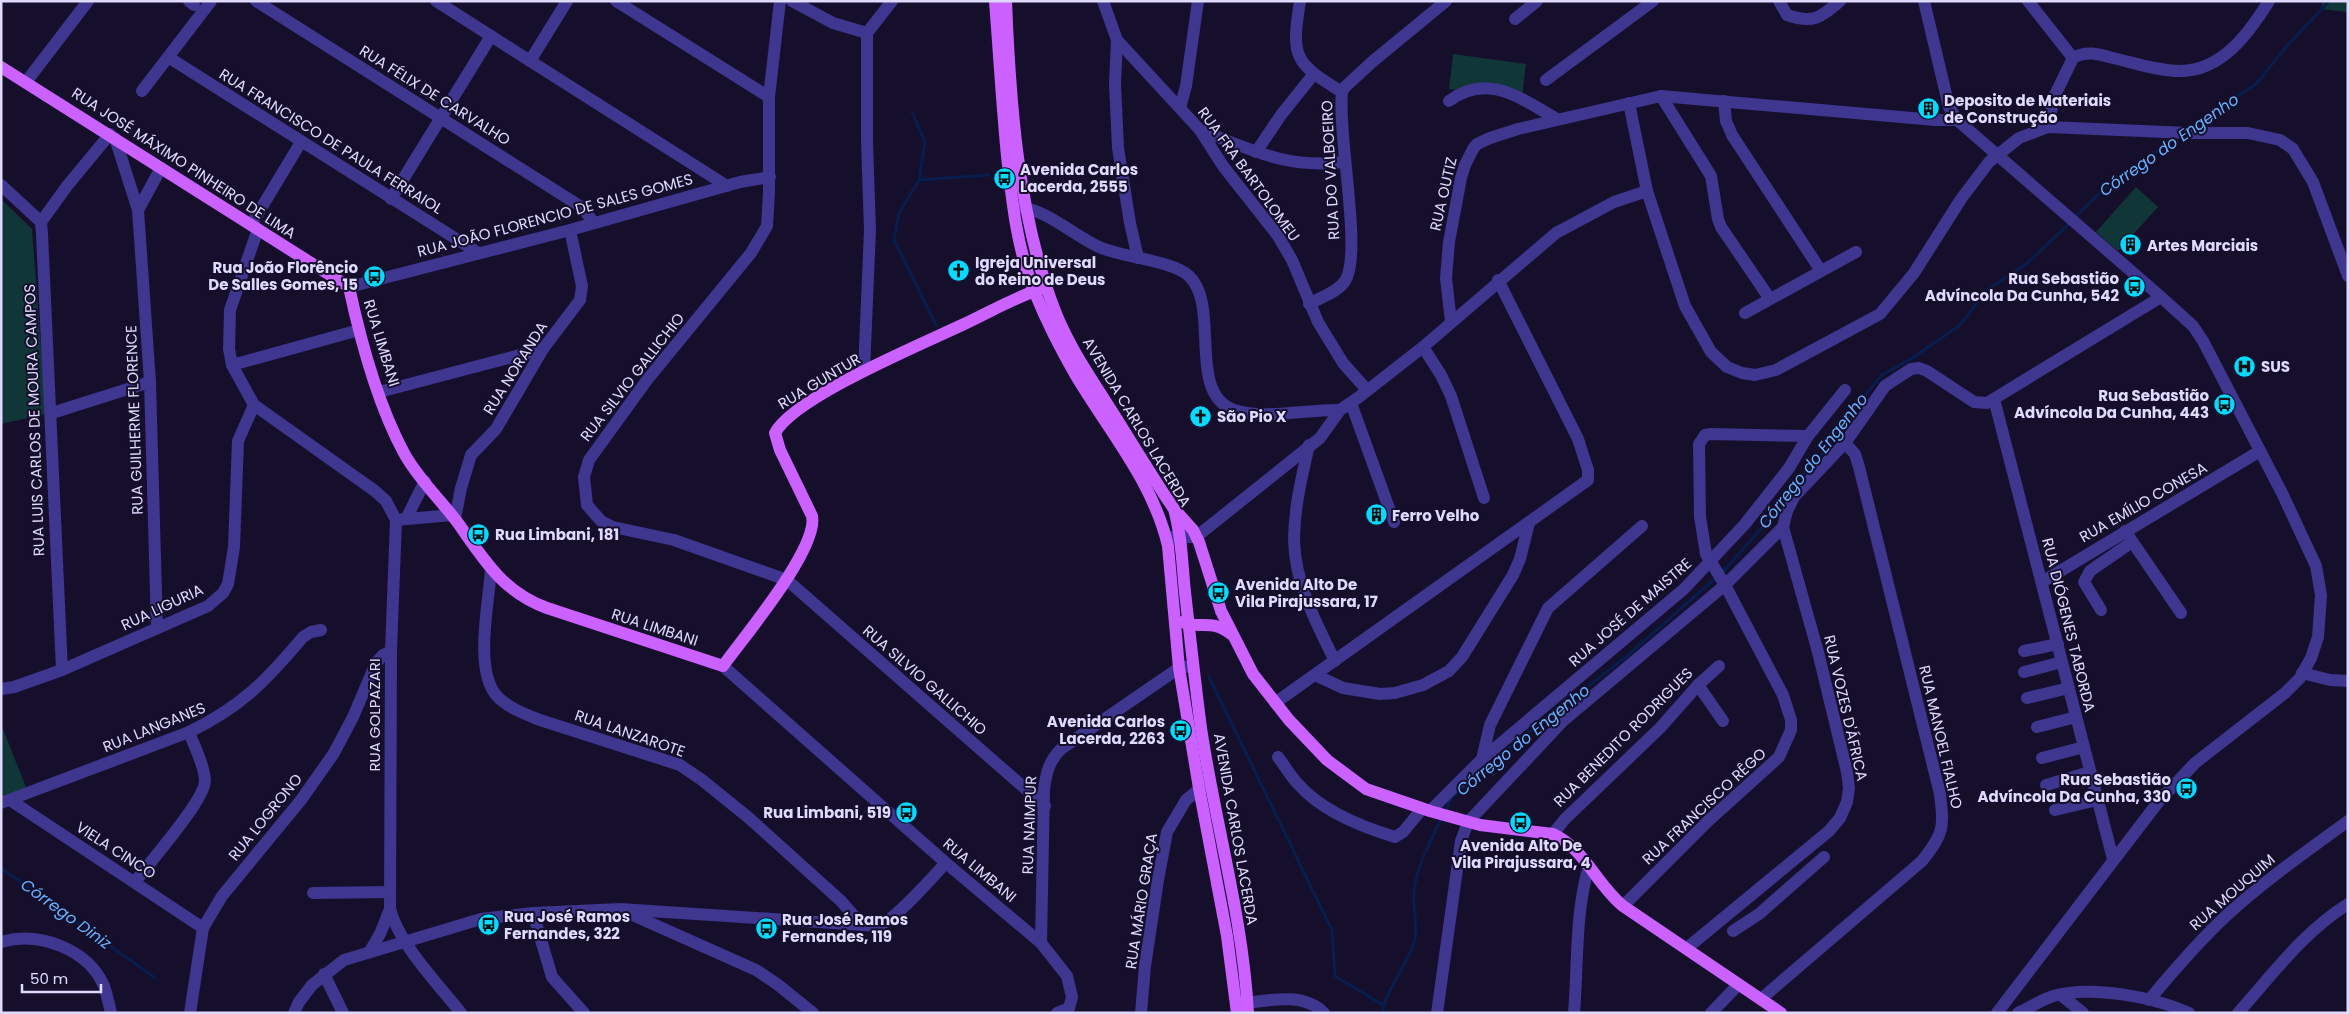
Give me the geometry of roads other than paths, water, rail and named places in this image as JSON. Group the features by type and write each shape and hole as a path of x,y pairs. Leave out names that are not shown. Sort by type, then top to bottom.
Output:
{"main road":[{"name":"AVENIDA CARLOS LACERDA","path":"995,1 1019,207 1040,289 1076,374 1116,436 1147,490 1161,520 1167,542 1174,614 1211,781 1238,935 1242,1008"},
{"name":"AVENIDA CARLOS LACERDA","path":"1006,1 1015,116 1019,207"},
{"name":"RUA JOSÉ MÁXIMO PINHEIRO DE LIMA","path":"1,66 348,287"},
{"name":"RUA LIMBANI","path":"348,287 358,330 379,392 405,454 491,570 511,590 530,602 722,666"},
{"name":"AVENIDA CARLOS LACERDA","path":"1040,289 1056,313 1082,365 1174,510 1182,542 1182,569 1194,624 1186,667 1198,788 1242,1008"},
{"name":"RUA GUNTUR","path":"722,666 787,580 809,536 813,521 780,450 775,433 779,425 791,414 864,371 1040,289"},
{"path":"1174,510 1193,530 1220,608 1253,674 1315,748 1354,781 1382,795 1464,821 1553,834 1572,846 1604,888 1623,906 1780,1013"},
{"path":"1167,542 1182,542 1197,551 1204,562"},
{"path":"1194,624 1220,608"},
{"path":"1174,614 1180,621 1194,624 1212,624 1233,636"}],"street":[{"path":"26,82 88,1"},
{"path":"142,91 212,1"},
{"name":"RUA FÉLIX DE CARVALHO","path":"256,1 582,208 593,222"},
{"path":"436,1 728,186"},
{"path":"530,61 567,1"},
{"path":"616,1 769,97"},
{"name":"RUA SILVIO GALLICHIO","path":"780,1 769,97 769,214 762,236 647,380 589,460 584,484 587,505 601,521 613,527 682,543 787,580 1045,806"},
{"path":"792,1 833,23 867,33"},
{"path":"864,371 870,238 867,33 892,1"},
{"path":"1103,1 1117,40 1114,84 1118,148 1138,258"},
{"path":"1180,108 1186,86 1198,1"},
{"path":"1300,1 1295,33 1296,52 1313,75 1342,92"},
{"name":"RUA DO VALBOEIRO","path":"1309,304 1336,289 1344,282 1349,272 1350,226 1344,162 1342,92 1372,62 1446,1"},
{"path":"1515,19 1537,1"},
{"path":"1546,80 1653,1"},
{"path":"1779,1 1787,15 1811,20 1821,16 1840,1"},
{"path":"1924,1 1949,107 1957,120 2193,326 2203,341 2260,451 2316,566 2320,579 2321,615 2318,637 2302,673 2285,693 2195,763 2159,801 1997,1013"},
{"path":"2028,1 2073,58"},
{"path":"2048,127 2054,97 2073,58 2088,53 2161,69 2181,71 2196,69 2211,63 2234,48 2269,1"},
{"path":"391,198 491,36"},
{"name":"RUA FRA BARTOLOMEU","path":"1117,40 1200,130 1223,166 1278,236 1292,260 1318,322 1343,363 1367,390"},
{"name":"RUA FRANCISCO DE PAULA FERRAIOL","path":"168,58 478,252"},
{"path":"1256,152 1281,114 1313,75"},
{"path":"1449,101 1462,92 1478,89 1506,91 1557,119"},
{"path":"1661,96 1711,176 1721,227 1770,299"},
{"name":"RUA OUTIZ","path":"1451,322 1446,278 1449,242 1461,178 1469,155 1477,144 1490,138 1557,119 1661,96 1935,120 1957,120"},
{"path":"1724,101 1726,120 1732,135 1821,271"},
{"path":"1629,103 1647,191 1676,284 1691,319 1704,341 1727,367 1734,371 1756,375 1776,370 1880,314 1914,273 1961,199 1995,155 2019,138 2048,127 2189,133 2248,132 2272,138 2289,145 2300,159 2313,182 2348,276"},
{"path":"1200,130 1274,159 1300,164 1344,162"},
{"path":"1,184 41,222 67,186 112,136"},
{"name":"RUA GUILHERME FLORENCE","path":"112,136 138,210 150,382 156,628"},
{"path":"301,142 254,227 230,310 229,349 232,365 254,405 375,491 386,501 401,520"},
{"path":"138,210 161,168"},
{"name":"RUA JOÃO FLORENCIO DE SALES GOMES","path":"348,287 478,252 570,230 593,222 728,186 770,177"},
{"path":"1182,542 1196,537 1320,438 1345,406 1423,347 1556,233 1614,202 1647,191"},
{"path":"1019,207 1049,218 1082,238 1105,249 1184,272 1196,285 1201,300 1207,369 1211,385 1224,404 1233,410 1252,413 1345,406"},
{"name":"RUA LUIS CARLOS DE MOURA CAMPOS","path":"41,222 52,413 62,670"},
{"name":"RUA NORANDA","path":"453,517 471,455 496,428 543,349 576,307 582,293 570,230"},
{"path":"1745,313 1856,252"},
{"path":"1275,702 1587,481 1588,470 1578,438 1497,282"},
{"path":"1437,1013 1464,821 1563,721 1723,583 1783,527 1787,511 1794,497 1845,443 1885,386 1911,368 1919,368 1927,371 1974,402 1982,404 2161,297"},
{"path":"232,365 358,330"},
{"path":"1423,347 1441,375 1451,396 1484,498"},
{"path":"379,392 543,349"},
{"path":"52,413 150,382"},
{"name":"RUA JOSÉ DE MAISTRE","path":"1278,757 1300,786 1322,804 1370,830 1395,837 1403,832 1430,811 1482,760 1712,564 1789,468 1808,436 1845,390"},
{"name":"RUA DIÓGENES TABORDA","path":"1994,398 2113,859"},
{"name":"RUA LIGURIA","path":"1,689 14,687 62,670 208,606 223,594 228,584 234,547 238,441 254,405"},
{"path":"1345,406 1394,522"},
{"name":"RUA FRANCISCO RÊGO","path":"1623,906 1708,822 1779,757 1790,736 1791,720 1788,706 1704,546 1700,517 1697,452 1703,438 1711,434 1808,436"},
{"name":"RUA MANOEL FIALHO","path":"1762,999 1922,860 1937,842 1942,830 1940,794 1859,467 1855,454 1845,443"},
{"path":"1309,445 1297,507 1294,543 1306,595 1334,661"},
{"name":"RUA EMÍLIO CONESA","path":"2042,582 2129,537 2260,451"},
{"path":"401,520 425,481"},
{"path":"401,520 453,517"},
{"name":"RUA GOLPAZARI","path":"401,520 391,652 390,909 396,926 406,942 461,1013"},
{"path":"1315,675 1343,688 1380,694 1423,685 1449,670 1462,657 1513,575 1529,523"},
{"path":"1482,760 1484,741 1490,725 1548,608 1642,526"},
{"name":"RUA VOZES D'ÁFRICA","path":"1687,948 1829,831 1844,811 1848,796 1847,772 1839,737 1818,652 1783,527"},
{"path":"2101,610 2084,582 2085,577 2129,537 2181,613"},
{"name":"RUA LANZAROTE","path":"491,570 484,654 489,684 497,696 520,712 540,720 680,764 755,824 841,901 862,924"},
{"name":"RUA LANGANES","path":"5,802 189,732 218,718 240,703 303,637 311,632 320,630"},
{"path":"2024,652 2058,644"},
{"name":"RUA LOGRONO","path":"190,1013 203,928 222,896 318,777 344,735 376,664 383,656 391,652"},
{"path":"2024,672 2062,662"},
{"name":"RUA LIMBANI","path":"722,666 946,863 1042,943 1067,976 1072,991 1069,1008 1057,1013"},
{"name":"RUA BENEDITO RODRIGUES","path":"1553,834 1564,819 1660,728 1698,685 1719,666"},
{"name":"RUA NAIMPUR","path":"1042,943 1046,775 1050,763 1061,749 1186,667"},
{"path":"2302,673 2330,680 2348,681"},
{"path":"1698,685 1723,722"},
{"path":"2027,698 2069,688"},
{"path":"2037,728 2076,717"},
{"path":"135,882 196,804 204,789 204,773 189,732"},
{"path":"2042,758 2084,748"},
{"path":"2046,785 2090,772"},
{"name":"RUA MÁRIO GRAÇA","path":"1141,1013 1145,966 1158,880 1168,832 1186,800 1198,788 1211,781"},
{"path":"2055,810 2098,800"},
{"name":"VIELA CINCO","path":"5,802 135,882 203,928"},
{"name":"RUA MOUQUIM","path":"2149,1000 2196,946 2227,915 2273,877 2348,821"},
{"path":"1732,932 1758,914 1824,857"},
{"path":"294,1013 304,994 324,974 344,960 481,919 533,913 620,909 875,926 884,924 946,863"},
{"path":"1574,1013 1582,900 1589,866"},
{"path":"313,893 390,892"},
{"path":"1742,902 1758,914"},
{"path":"2238,1013 2306,936 2319,924 2348,904"},
{"name":"RUA GOLPAZARI","path":"370,951 380,934 390,909"},
{"path":"620,909 756,970 813,1013"},
{"path":"533,913 552,977 584,1013"},
{"path":"1,942 14,938 34,939 58,945 79,956 93,970 104,986 111,1013"},
{"path":"324,974 342,1013"},
{"path":"1711,1013 1738,985"},
{"path":"2018,1013 2052,997 2085,992 2149,1000 2173,1006 2189,1013"},
{"path":"2061,995 2083,1013"},
{"path":"1242,1008 1300,999 1310,1002 1324,1013"}],"waterway":[{"name":"Córrego do Engenho","path":"2190,128 2257,83 2285,48 2329,1"},
{"path":"912,112 925,142 919,180"},
{"name":"Córrego do Engenho","path":"2074,218 2104,189 2177,137"},
{"path":"936,325 894,240 899,213 919,180 989,175"},
{"name":"Córrego do Engenho","path":"1722,573 1760,530 1779,502 1822,454 1854,408 1882,375 1911,359 1960,325 1987,290 2025,265 2070,223"},
{"name":"Córrego do Engenho","path":"1445,812 1452,797 1514,744 1627,656 1717,577"},
{"path":"1209,677 1332,930 1335,976 1383,1005"},
{"name":"Córrego do Engenho","path":"1383,1013 1387,997 1408,957 1415,939 1414,889 1425,852 1442,817"},
{"name":"Córrego Diniz","path":"1,868 155,978"}],"place":[{"name":"Deposito de Materiais de Construção","path":"1928,109"},
{"name":"Avenida Carlos Lacerda, 2555","path":"1004,178"},
{"name":"Artes Marciais","path":"2131,245"},
{"name":"Igreja Universal do Reino de Deus","path":"959,271"},
{"name":"Rua João Florêncio De Salles Gomes, 15","path":"374,276"},
{"name":"Rua Sebastião Advíncola Da Cunha, 542","path":"2135,287"},
{"name":"SUS","path":"2245,366"},
{"name":"Rua Sebastião Advíncola Da Cunha, 443","path":"2225,404"},
{"name":"São Pio X","path":"1201,416"},
{"name":"Ferro Velho","path":"1376,515"},
{"name":"Rua Limbani, 181","path":"479,534"},
{"name":"Avenida Alto De Vila Pirajussara, 17","path":"1219,593"},
{"name":"Avenida Carlos Lacerda, 2263","path":"1181,730"},
{"name":"Rua Sebastião Advíncola Da Cunha, 330","path":"2187,788"},
{"name":"Rua Limbani, 519","path":"907,812"},
{"name":"Avenida Alto De Vila Pirajussara, 4","path":"1521,822"},
{"name":"Rua José Ramos Fernandes, 322","path":"488,925"},
{"name":"Rua José Ramos Fernandes, 119","path":"766,928"}]}
